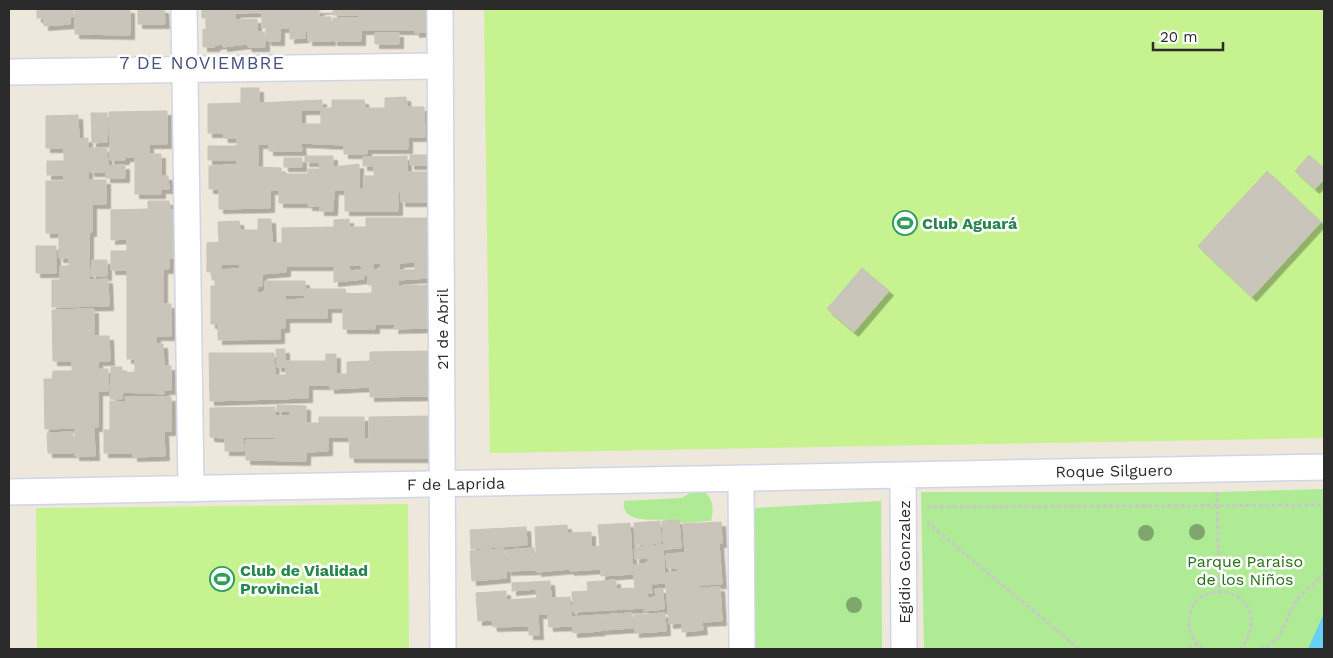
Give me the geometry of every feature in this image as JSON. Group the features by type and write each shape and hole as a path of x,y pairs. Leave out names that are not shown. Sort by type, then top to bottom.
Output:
{"street":[{"path":"184,9 191,489"},
{"name":"21 de Abril","path":"440,9 443,649"},
{"path":"9,72 440,66"},
{"name":"Roque Silguero","path":"903,475 1324,467"},
{"name":"F de Laprida","path":"9,492 903,475"},
{"name":"Egidio Gonzalez","path":"903,475 904,649"},
{"path":"742,478 742,649"}],"path":[{"path":"1218,469 1219,591"},
{"path":"904,507 1324,505"},
{"path":"926,522 1079,649"},
{"path":"1260,649 1267,647 1283,633 1296,601 1324,574"},
{"path":"1203,649 1191,635 1190,615 1200,598 1219,591 1230,592 1240,597 1247,605 1251,615 1252,626 1249,637 1241,649"},
{"path":"1188,649 1197,644"}],"green space":[{"name":"Club Aguará","path":"484,9 1324,9 1324,438 490,453"},
{"path":"698,488 711,501 713,510 711,521 680,523 670,520 640,519 627,514 624,508 624,501 682,498"},
{"name":"Parque Paraiso de los Niños","path":"1324,489 1324,649 924,649 921,492 1217,492"},
{"path":"881,501 882,649 755,649 754,508"},
{"name":"Club de Vialidad Provincial","path":"408,504 409,649 37,649 36,508"}],"water":[{"path":"1324,613 1324,649 1308,649"}],"building":[{"path":"37,9 73,9 73,17 70,17 70,24 44,26 44,18 37,18"},
{"path":"75,9 130,9 130,35 75,34"},
{"path":"138,9 164,9 165,24 138,24"},
{"path":"202,9 333,9 319,10 319,17 331,17 331,41 308,41 308,31 305,31 305,38 290,39 290,28 280,28 280,41 267,41 266,28 262,28 262,12 235,13 235,20 257,19 257,32 265,32 265,47 248,47 247,44 223,47 223,44 216,45 215,47 203,47 203,29 206,30 206,20 209,20 209,18 202,18"},
{"path":"333,9 426,9 426,32 415,33 415,30 361,30 361,41 333,41 333,18 359,18 359,15 333,15"},
{"path":"375,33 399,33 399,44 375,44"},
{"path":"241,88 259,88 259,103 322,100 322,108 332,108 332,100 364,100 365,108 385,108 385,98 406,97 407,107 424,107 425,137 408,137 408,149 367,149 367,154 344,154 344,145 301,143 302,151 269,151 269,144 258,144 258,165 256,167 281,168 281,174 308,174 308,169 320,169 319,162 305,162 305,156 333,156 333,167 359,164 359,189 364,189 364,176 374,176 374,166 363,166 363,157 407,156 407,172 427,172 427,202 401,202 401,192 398,192 398,211 345,211 345,190 334,190 333,211 320,211 320,206 308,206 308,203 279,203 279,190 270,190 270,208 219,209 219,189 209,189 209,166 237,165 237,160 208,160 208,146 237,146 237,138 224,138 223,133 208,133 208,104 241,103","holes":["301,110 321,110 321,124 301,124"]},
{"path":"167,111 167,144 149,144 149,154 161,154 161,176 168,176 169,189 161,189 161,194 135,194 135,157 125,157 125,160 110,160 109,112"},
{"path":"91,113 107,113 107,142 92,143"},
{"path":"78,115 79,139 88,138 88,180 106,180 106,204 92,204 92,232 89,232 89,280 108,279 109,306 52,307 52,280 60,280 60,266 69,266 69,258 59,258 59,233 46,233 46,181 64,181 64,175 47,175 47,161 64,161 64,148 46,148 46,116"},
{"path":"90,148 107,148 108,166 125,165 125,178 106,178 106,172 90,172"},
{"path":"410,155 428,155 428,165 410,165"},
{"path":"1309,155 1324,168 1324,179 1315,189 1295,171"},
{"path":"284,158 302,158 302,167 284,167"},
{"path":"1267,171 1321,222 1252,297 1198,246"},
{"path":"148,201 169,201 170,210 179,210 180,258 169,258 169,269 163,269 163,304 171,304 171,336 156,336 156,344 163,344 164,366 171,366 171,390 164,390 164,394 123,392 122,399 110,399 111,367 122,367 122,373 135,372 135,359 127,359 127,270 111,270 111,251 127,251 127,239 111,240 111,210 148,209"},
{"path":"366,218 428,218 428,278 398,280 398,286 429,285 429,328 394,329 395,324 375,324 375,329 343,329 343,308 327,308 327,318 285,318 285,328 280,328 280,339 218,340 218,324 211,324 211,286 215,286 215,280 212,280 212,272 207,272 207,243 219,242 218,222 239,221 240,230 258,230 258,219 271,219 272,243 282,243 282,228 334,227 334,220 349,219 349,227 366,227","holes":["415,262 415,270 399,270 399,263","373,263 381,263 381,269 373,270","221,264 240,264 240,269 221,270","349,265 361,265 362,271 350,271","286,266 334,266 334,282 364,279 364,275 368,275 368,285 372,285 372,293 346,294 345,289 305,289 305,281 265,281 265,293 257,293 258,286 262,286 262,274 286,272","285,295 305,295 305,299 285,300"]},
{"path":"36,246 56,246 56,273 36,273"},
{"path":"92,260 107,260 107,276 91,276"},
{"path":"862,268 889,291 854,332 827,309"},
{"path":"94,309 94,336 109,336 110,361 98,361 98,369 108,369 108,391 98,391 98,427 94,427 95,456 75,456 75,428 45,429 44,379 52,379 53,371 72,371 72,361 53,361 52,310"},
{"path":"276,349 285,349 285,361 326,361 326,354 336,354 336,374 347,374 347,362 370,361 370,352 431,351 431,396 370,397 370,387 330,389 330,385 308,385 308,398 210,401 209,353 274,353 275,375 286,375 286,367 277,367"},
{"path":"125,397 171,397 171,431 164,431 165,456 133,457 133,453 104,453 104,430 110,430 110,401 126,402"},
{"path":"277,405 306,406 306,423 319,423 319,417 364,417 364,439 369,439 369,417 432,416 433,458 350,458 349,437 328,437 328,451 306,452 306,461 246,460 246,440 276,440 276,437 243,437 244,451 225,451 225,438 210,437 210,408 275,407 275,416 290,416 290,411 277,411"},
{"path":"73,432 73,453 48,453 47,433"},
{"path":"679,520 681,548 664,549 662,521"},
{"path":"660,521 661,543 635,545 634,523"},
{"path":"721,522 722,543 719,543 722,584 699,585 699,588 720,587 722,621 702,622 703,630 682,632 682,623 669,624 665,573 678,572 677,568 667,568 666,554 685,553 683,524"},
{"path":"630,523 633,574 601,576 601,569 570,571 568,533 591,532 591,547 600,546 598,525"},
{"path":"567,525 570,569 537,572 535,527"},
{"path":"526,527 527,545 471,549 470,530"},
{"path":"663,545 665,583 651,584 652,593 647,593 648,598 656,597 655,589 663,589 664,609 644,611 644,608 573,612 572,592 588,591 587,582 616,580 616,589 635,588 633,565 648,563 648,558 635,559 635,547"},
{"path":"534,548 536,570 507,571 506,550"},
{"path":"504,549 506,578 472,581 470,551"},
{"path":"550,581 551,598 570,597 572,626 549,627 548,614 538,614 539,635 529,635 529,626 493,627 492,620 478,621 476,593 506,591 506,600 537,598 536,589 512,591 512,583"},
{"path":"632,613 633,628 602,630 601,615"},
{"path":"665,613 666,631 635,633 634,615"},
{"path":"600,615 601,631 573,633 572,617"}],"place":[{"name":"Club Aguará","path":"905,223"},
{"name":"Club de Vialidad Provincial","path":"222,579"}],"district":[{"name":"7 DE NOVIEMBRE","path":"202,62"}]}
